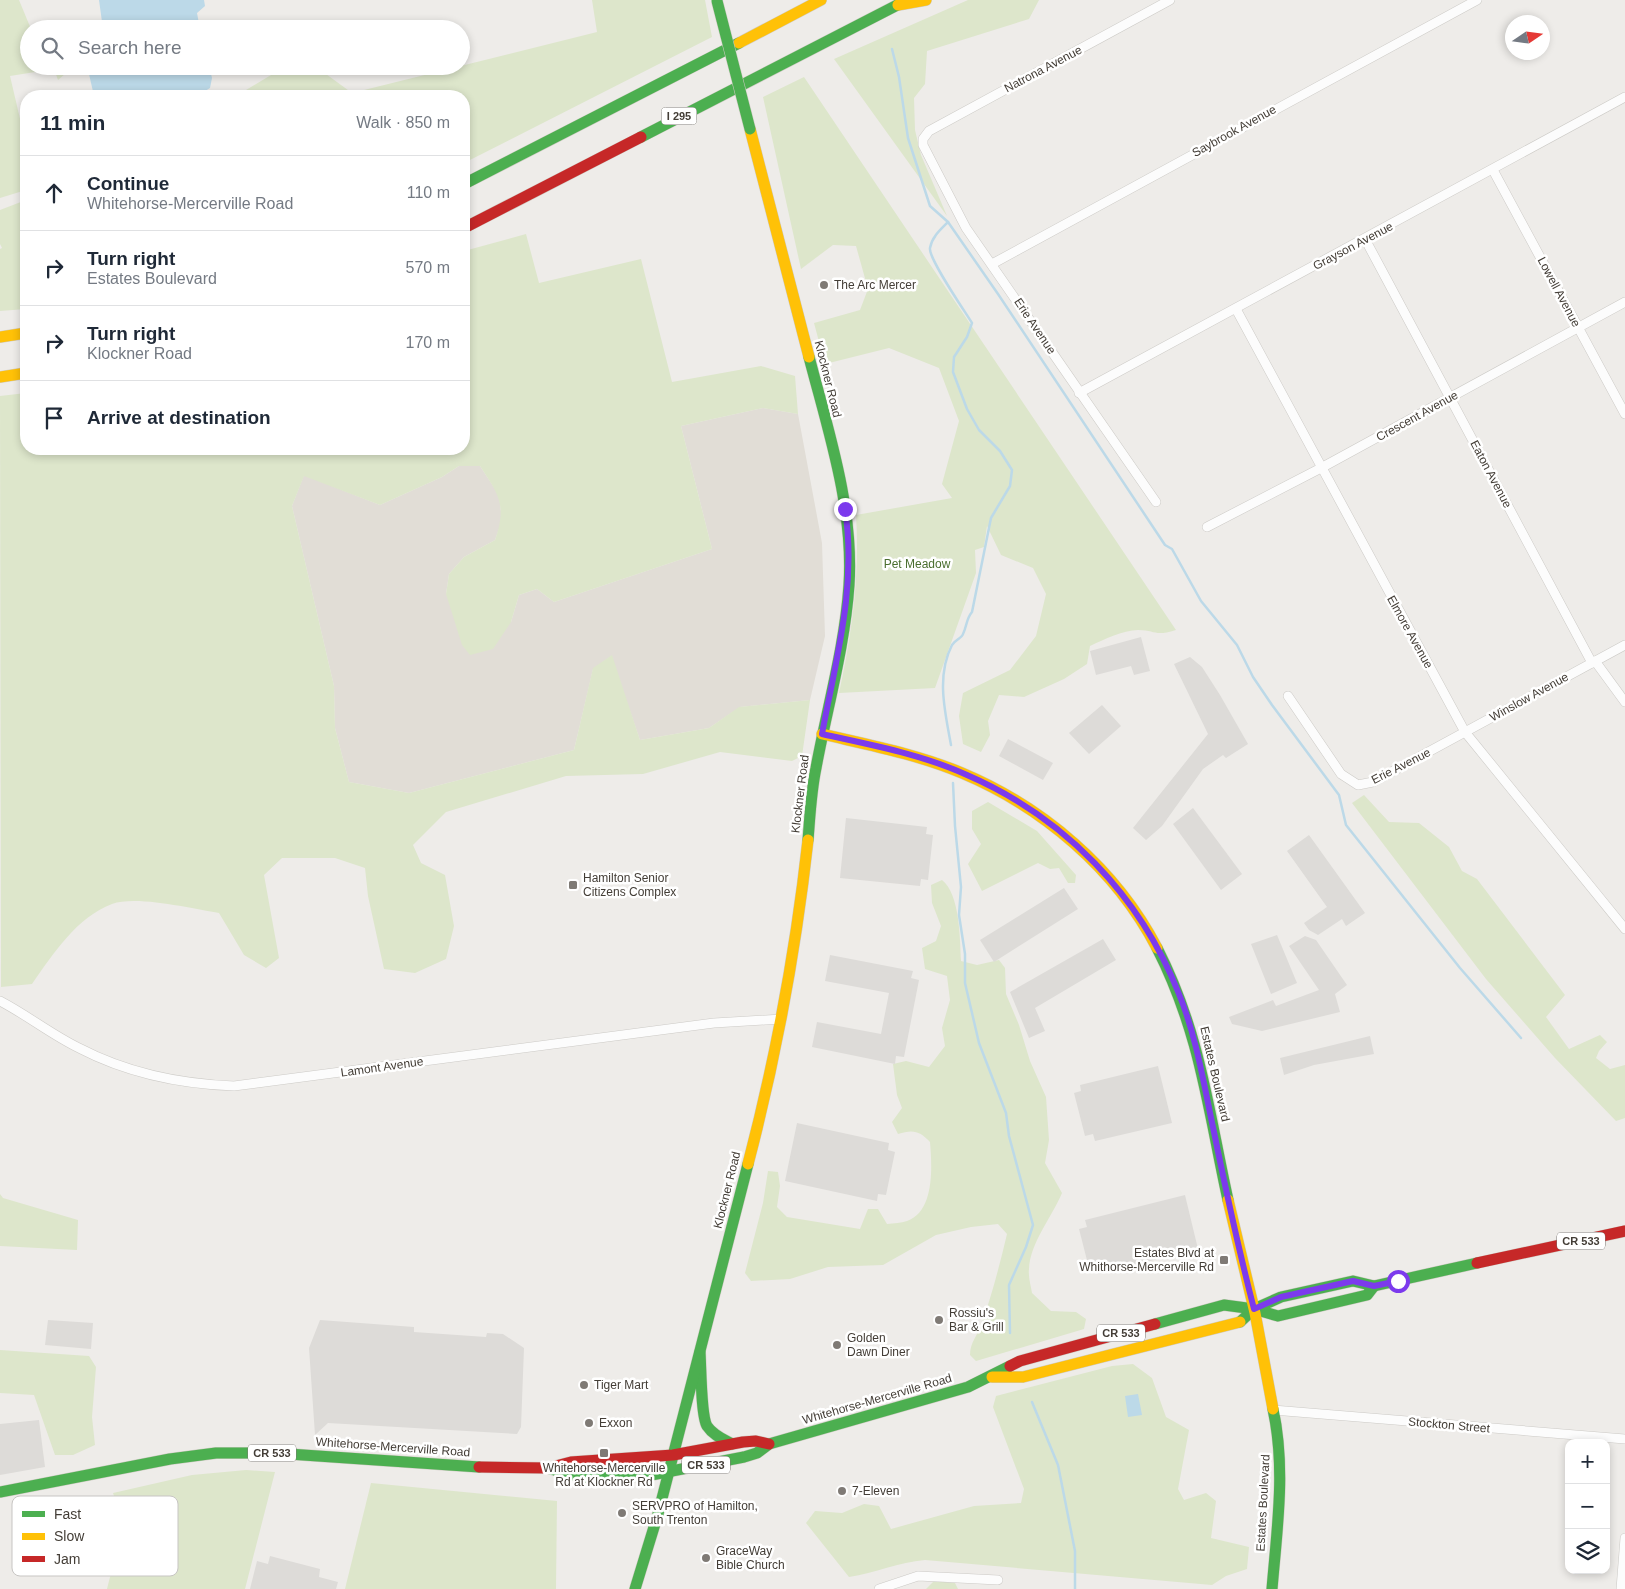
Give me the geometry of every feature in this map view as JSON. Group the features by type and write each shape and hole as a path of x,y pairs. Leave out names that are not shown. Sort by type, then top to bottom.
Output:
{"main road":[{"name":"Klockner Road","path":"635,1589 700,1352 757,1128 781,1019 798,928 815,771 847,604 849,561 847,526 822,405 717,0"},
{"path":"470,181 821,0"},
{"name":"I 295","path":"470,225 907,0"},
{"path":"896,6 926,0"},
{"path":"0,337 20,334"},
{"path":"0,377 20,374"},
{"name":"Estates Boulevard","path":"822,734 906,753 965,774 990,785 1037,814 1064,834 1085,853 1122,893 1156,945 1168,969 1188,1020 1254,1309 1273,1410 1280,1456 1280,1481 1272,1589"},
{"name":"Whitehorse-Mercerville Road","path":"991,1377 1023,1377 1239,1323 1254,1309 1281,1297 1353,1281 1374,1286 1625,1231"},
{"name":"Whitehorse-Mercerville Road","path":"548,1468 569,1476 644,1476 668,1473 744,1457 758,1453 769,1444 968,1387 1020,1361 1224,1306 1254,1309 1278,1316 1367,1295 1374,1286"},
{"path":"700,1352 703,1386 702,1408 706,1425 715,1435 737,1443"},
{"name":"Whitehorse-Mercerville Road","path":"0,1492 170,1458 216,1452 274,1453 486,1467 548,1468 571,1462 673,1456 737,1443 756,1441 769,1444"}],"street":[{"name":"Natrona Avenue","path":"923,145 925,134 929,131 1170,0"},
{"name":"Saybrook Avenue","path":"992,264 1477,0"},
{"name":"Grayson Avenue","path":"1079,392 1624,101"},
{"name":"Erie Avenue","path":"923,145 966,228 1156,502"},
{"name":"Lowell Avenue","path":"1493,170 1625,414"},
{"name":"Eaton Avenue","path":"1365,239 1594,662 1625,702"},
{"name":"Crescent Avenue","path":"1207,527 1321,468 1625,302"},
{"name":"Elmore Avenue","path":"1236,309 1465,732 1625,929"},
{"name":"Winslow Avenue","path":"1465,732 1625,645"},
{"name":"Erie Avenue","path":"1288,696 1341,774 1358,785 1373,782 1465,732"},
{"name":"Lamont Avenue","path":"0,1001 78,1048 118,1065 179,1081 234,1086 714,1023 781,1019"},
{"name":"Stockton Street","path":"1273,1410 1625,1440"},
{"path":"1621,1589 1625,1538"},
{"path":"879,1589 903,1580 926,1576 998,1580"}],"shaded area":[{"path":"763,408 798,414 822,543 825,636 810,700 740,707 709,728 640,740 611,656 593,669 574,750 409,793 349,782 335,728 334,686 292,506 304,475 380,505 442,477 459,466 480,466 499,495 502,520 495,540 464,557 449,574 446,594 511,622 519,595 537,589 554,602 712,549 681,426"},
{"path":"1141,637 1150,671 1134,675 1131,666 1096,675 1090,651"},
{"path":"1190,657 1202,667 1248,744 1226,758 1223,755 1203,769 1162,826 1146,840 1133,828 1208,734 1174,664"},
{"path":"1102,705 1121,726 1089,754 1069,733"},
{"path":"1008,739 1053,763 1043,780 999,756"},
{"path":"1193,808 1242,874 1221,890 1173,824"},
{"path":"846,818 927,827 926,834 933,835 928,880 921,879 920,886 840,878"},
{"path":"1309,835 1365,913 1346,926 1342,919 1318,935 1309,930 1304,923 1327,907 1287,851"},
{"path":"1064,888 1078,909 994,962 980,940"},
{"path":"1277,935 1297,983 1271,994 1251,944"},
{"path":"1305,936 1316,940 1347,985 1335,994 1340,1012 1262,1031 1232,1024 1229,1017 1273,1000 1276,1006 1319,990 1289,946"},
{"path":"1103,939 1116,960 1035,1008 1045,1031 1029,1038 1010,992"},
{"path":"830,955 913,971 911,978 919,980 904,1057 896,1056 895,1064 812,1047 817,1022 881,1034 889,993 825,981"},
{"path":"1370,1036 1374,1054 1314,1065 1284,1075 1280,1058"},
{"path":"1158,1066 1172,1123 1095,1141 1093,1134 1085,1136 1074,1093 1081,1091 1080,1085"},
{"path":"797,1123 889,1143 888,1150 895,1152 886,1195 878,1194 877,1201 785,1181"},
{"path":"1185,1195 1198,1249 1098,1274 1096,1267 1089,1268 1079,1229 1087,1227 1085,1220"},
{"path":"48,1320 93,1323 91,1349 45,1345"},
{"path":"320,1320 414,1327 414,1332 486,1337 487,1333 503,1334 524,1348 521,1427 517,1434 328,1423 315,1435 309,1348"},
{"path":"39,1420 45,1467 0,1475 0,1424"},
{"path":"270,1556 320,1569 319,1577 338,1582 336,1589 250,1589 257,1561 268,1564"}],"green space":[{"path":"0,0 19,0 27,20 20,20 20,74 10,76 20,119 20,192 0,198"},
{"path":"592,0 705,0 712,37 470,160 470,90 364,90 424,75 470,75 470,64 597,32"},
{"path":"968,0 1039,0 1029,19 927,51 925,84 914,98 915,130 921,155 947,216 834,59"},
{"path":"56,75 64,75 58,80"},
{"path":"271,75 327,75 348,90 246,90"},
{"name":"Pet Meadow","path":"804,77 1176,630 1159,633 1132,630 1113,636 1090,646 1087,664 1064,679 1024,697 999,695 988,721 990,735 981,752 963,744 959,716 963,693 1010,670 1036,636 1046,594 1033,568 1001,555 987,526 984,547 975,550 976,573 935,688 839,693 854,604 857,560 856,515 952,498 942,484 959,421 939,368 889,348 825,364 814,323 860,310 868,289 856,246 833,245 801,269 763,97"},
{"path":"20,202 20,309 0,311 0,249 2,248 0,244 0,210"},
{"path":"526,234 539,283 641,259 672,382 761,366 795,376 798,414 763,408 681,426 712,549 554,602 537,589 519,595 511,622 493,649 470,655 462,645 446,594 449,574 464,557 495,540 499,528 501,509 499,501 480,466 459,466 442,477 380,505 304,476 292,506 334,686 335,728 349,782 409,793 574,750 593,668 612,655 640,740 709,728 739,707 810,700 802,756 792,761 720,752 643,774 566,776 446,812 413,845 421,863 445,875 454,926 446,959 415,973 384,969 368,896 365,868 335,858 282,858 264,875 279,958 266,968 244,955 219,913 136,901 112,904 88,918 57,949 32,984 1,987 0,396 20,394 20,455 470,455 470,249"},
{"path":"1364,795 1389,822 1419,823 1449,847 1462,871 1477,879 1565,995 1546,1017 1569,1049 1600,1035 1607,1042 1596,1058 1610,1069 1625,1065 1625,1118 1616,1121 1555,1058 1486,979 1352,803"},
{"path":"988,802 1037,831 1076,875 1075,883 1068,883 1059,868 1050,869 1038,863 982,891 968,864 981,844 972,829 972,811"},
{"path":"942,880 948,887 956,906 961,961 977,965 999,960 1005,968 1006,994 1019,1025 1030,1061 1046,1097 1049,1140 1045,1163 1062,1193 1037,1240 1030,1259 1029,1278 1032,1293 1051,1311 1076,1312 1086,1319 1084,1329 976,1361 970,1355 971,1346 986,1312 1007,1234 998,1224 971,1227 936,1235 883,1265 828,1267 790,1279 751,1281 745,1273 763,1203 768,1171 778,1172 780,1186 777,1207 787,1217 860,1229 868,1209 878,1209 887,1224 907,1221 916,1216 923,1208 930,1187 930,1142 923,1135 916,1132 898,1134 892,1122 902,1108 897,1095 893,1064 906,1061 929,1067 945,1046 942,1028 950,1000 947,976 925,969 922,948 936,941 941,926 932,903 931,885"},
{"path":"0,1194 3,1198 78,1220 77,1250 0,1246"},
{"path":"0,1350 89,1356 96,1367 92,1417 95,1445 73,1455 55,1455 34,1395 0,1393"},
{"path":"1133,1364 1152,1378 1166,1417 1189,1430 1178,1489 1184,1500 1206,1493 1216,1501 1211,1538 1249,1547 1247,1569 1226,1576 1212,1585 925,1560 849,1577 806,1523 815,1511 842,1513 864,1504 879,1506 891,1529 974,1506 1021,1503 1024,1489 993,1407 996,1396 1112,1366"},
{"path":"246,1470 275,1472 245,1589 107,1589 110,1576 178,1576 178,1496 114,1496 113,1493 192,1475"},
{"path":"371,1483 557,1501 556,1589 345,1589"},
{"path":"934,1581 955,1583 958,1589 926,1589"}],"water":[{"path":"99,0 204,0 205,6 197,13 198,20 102,20"},
{"path":"89,75 211,75 212,78 210,88 207,90 93,90"},
{"path":"1138,1394 1142,1415 1128,1417 1125,1396"}],"waterway":[{"path":"892,49 899,77 908,138 930,206 948,222 998,294 1165,545 1172,549 1201,601 1237,645 1253,677 1272,705 1339,795 1346,825 1460,968 1521,1038"},
{"path":"948,222 933,240 930,248 931,254 940,273 972,323 967,337 954,357 953,372 967,409 979,430 1000,451 1012,470 1010,486 991,518 972,612 962,635 952,645 944,669 943,694 951,745"},
{"path":"953,783 961,887 959,915 965,954 965,983 979,1043 1006,1113 1009,1136 1033,1225 1026,1247 1009,1285 1010,1333"},
{"path":"1032,1402 1058,1465 1075,1551 1075,1589"}],"traffic: fast":[{"path":"641,137 907,0"},
{"path":"717,1 750,129"},
{"path":"470,181 739,43"},
{"path":"808,840 814,777 844,631 849,585 848,527 844,498 809,357"},
{"path":"1157,948 1172,979 1193,1041 1208,1102 1228,1200"},
{"path":"635,1589 658,1514 748,1164"},
{"path":"1240,1322 1254,1309 1281,1297 1353,1281 1374,1286 1477,1263"},
{"path":"1155,1324 1224,1305 1254,1309 1278,1316 1367,1295 1374,1286"},
{"path":"700,1352 702,1402 705,1421 712,1432 732,1444"},
{"path":"548,1468 571,1475 595,1478 646,1476 744,1457 757,1453 769,1444 968,1387 1010,1366"},
{"path":"1272,1589 1280,1476 1277,1431 1273,1409"},
{"path":"0,1492 170,1459 216,1453 274,1453 479,1467"}],"traffic: slow":[{"path":"739,43 821,0"},
{"path":"898,5 926,0"},
{"path":"750,129 809,357"},
{"path":"0,337 20,334"},
{"path":"0,377 20,374"},
{"path":"822,734 928,760 992,787 1021,804 1048,822 1099,867 1121,892 1157,948"},
{"path":"748,1164 784,1003 798,922 808,840"},
{"path":"1228,1200 1255,1313 1273,1409"},
{"path":"992,1377 1023,1377 1240,1322"}],"traffic: jam":[{"path":"470,225 641,137"},
{"path":"1477,1263 1625,1231"},
{"path":"1010,1366 1020,1361 1155,1324"},
{"path":"479,1467 548,1468 571,1462 673,1455 743,1442 756,1441 769,1444"}],"place":[{"name":"The Arc Mercer","path":"824,285"},
{"name":"Hamilton Senior Citizens Complex","path":"573,885"},
{"name":"Estates Blvd at Whithorse-Mercerville Rd","path":"1224,1260"},
{"name":"Rossiu's Bar & Grill","path":"939,1320"},
{"name":"Golden Dawn Diner","path":"837,1345"},
{"name":"Tiger Mart","path":"584,1385"},
{"name":"Exxon","path":"589,1423"},
{"name":"Whitehorse-Mercerville Rd at Klockner Rd","path":"604,1453"},
{"name":"7-Eleven","path":"842,1491"},
{"name":"SERVPRO of Hamilton, South Trenton","path":"622,1513"},
{"name":"GraceWay Bible Church","path":"706,1558"}],"route":[{"path":"845,509 849,555 848,595 822,734 906,753 990,785 1014,798 1064,834 1104,872 1122,893 1156,945 1168,969 1188,1020 1254,1309 1281,1297 1353,1281 1374,1286 1398,1281"}]}
